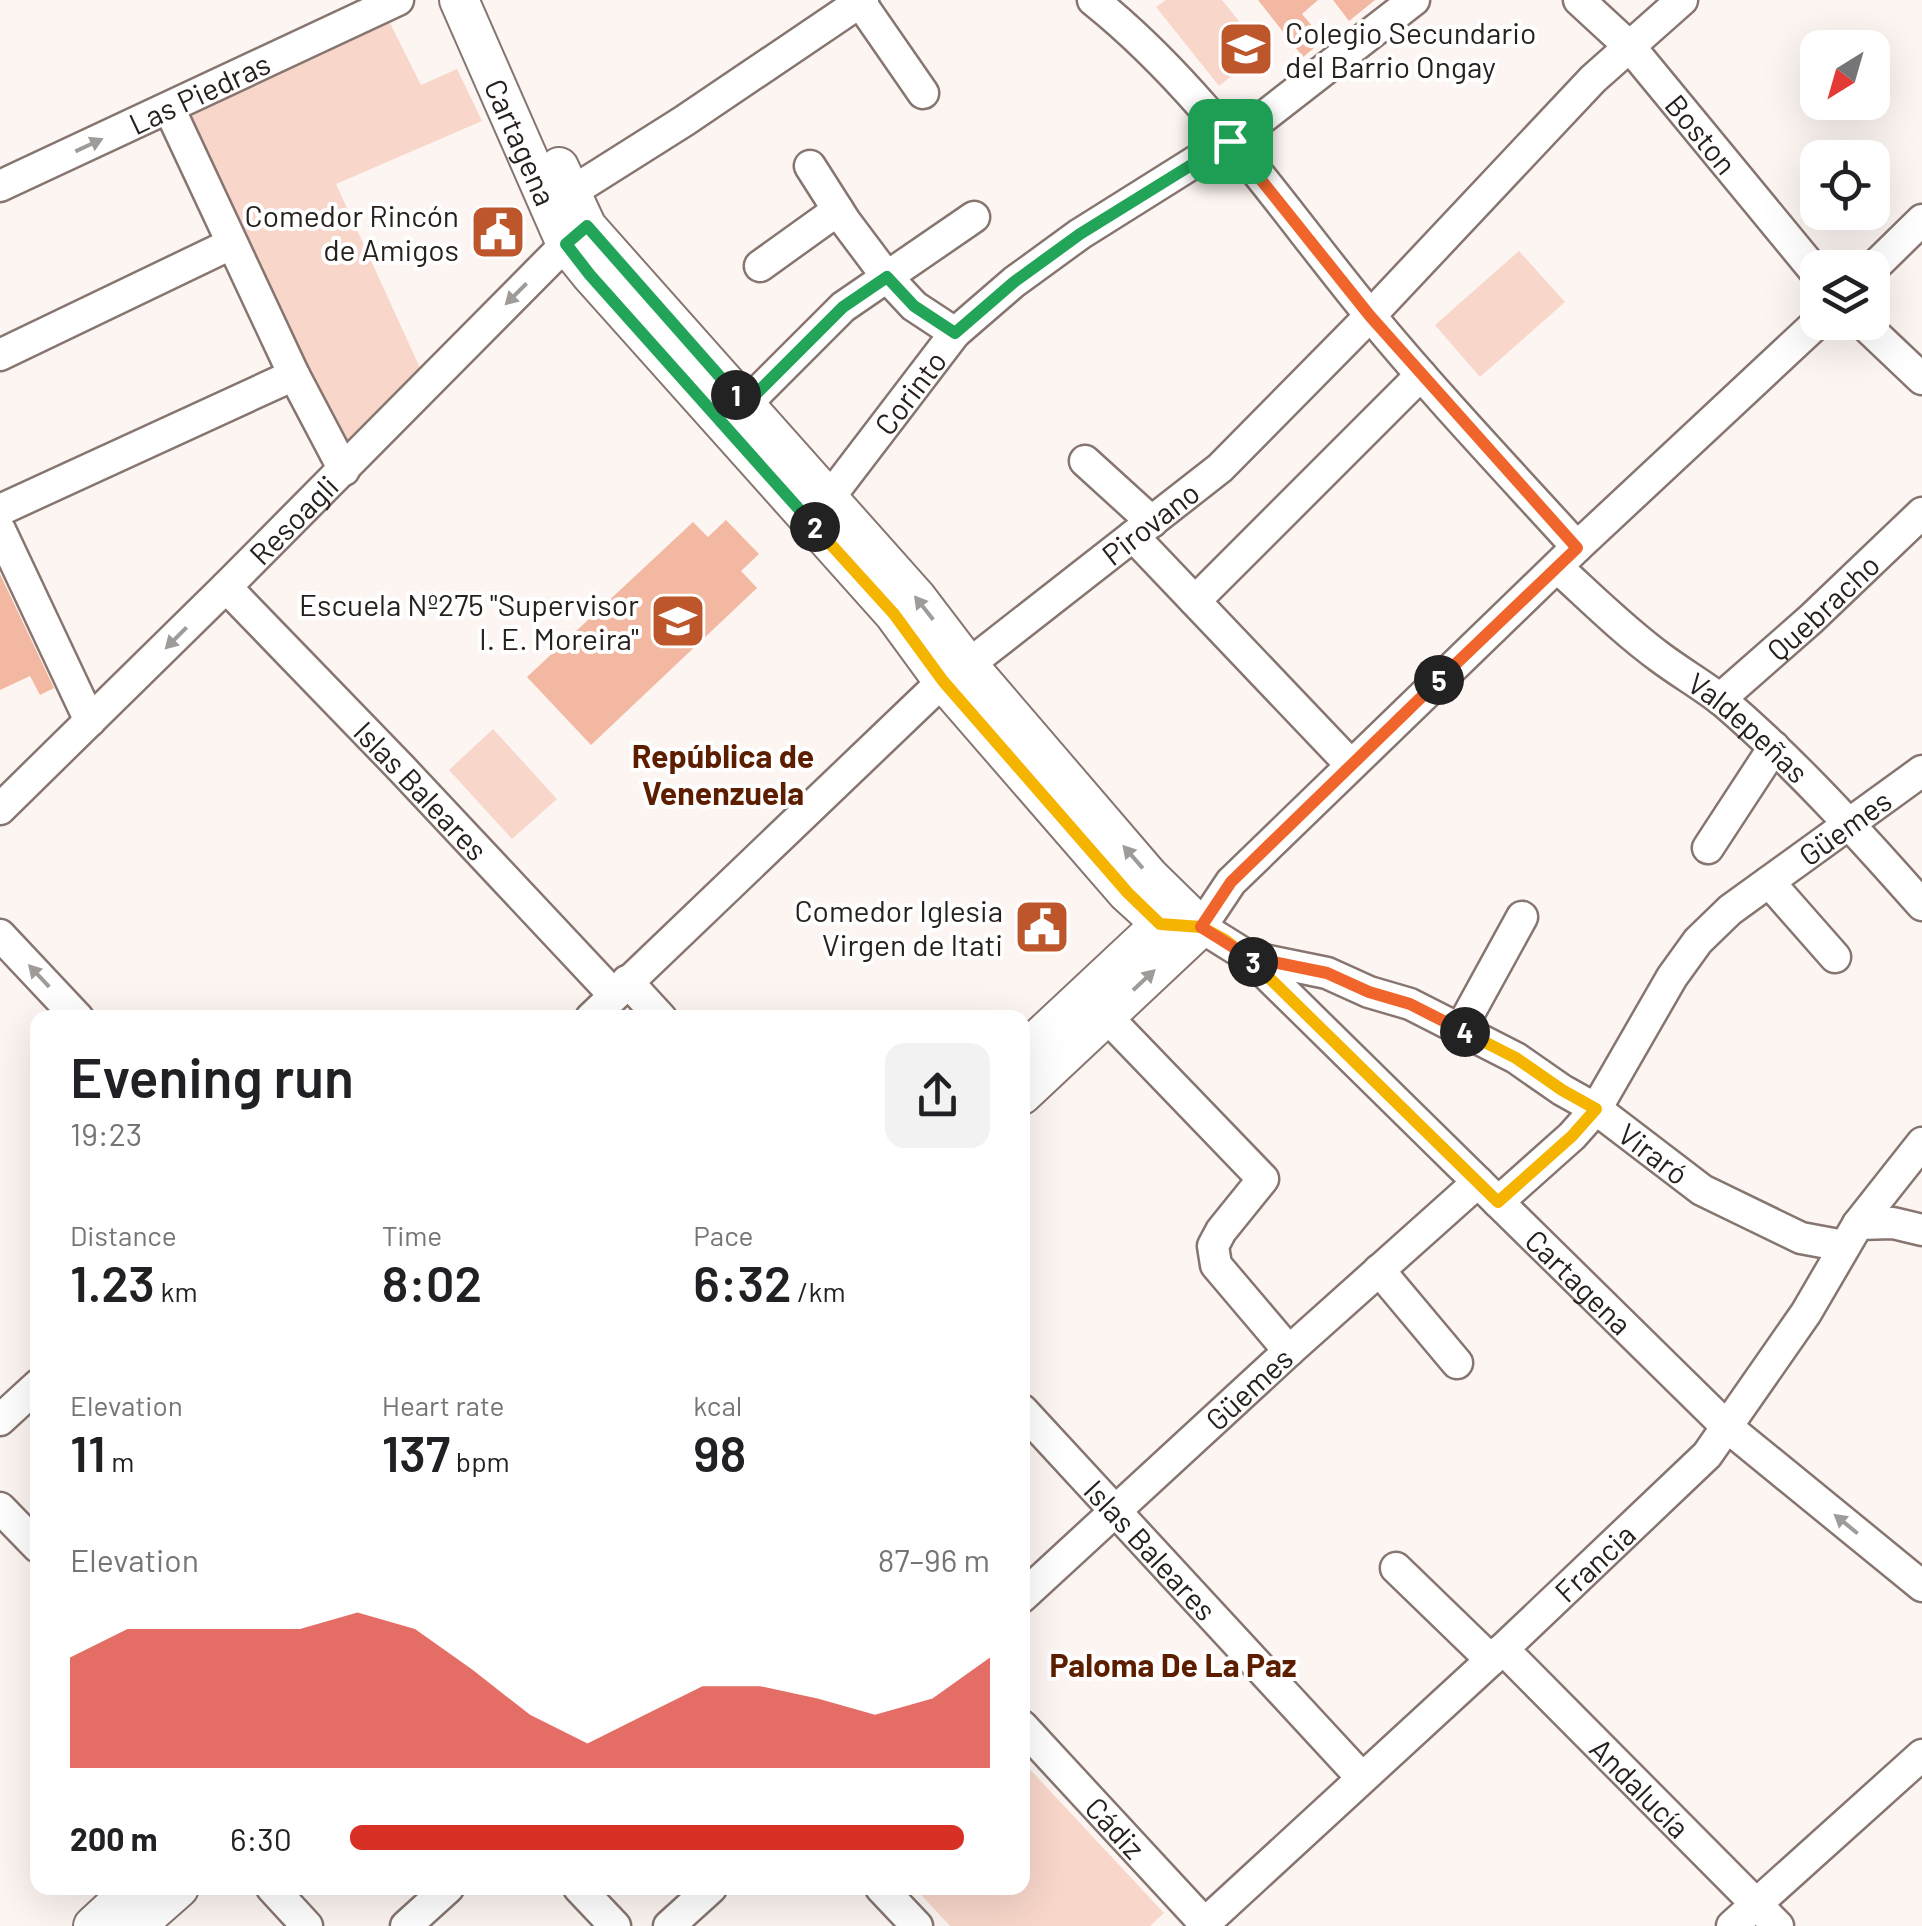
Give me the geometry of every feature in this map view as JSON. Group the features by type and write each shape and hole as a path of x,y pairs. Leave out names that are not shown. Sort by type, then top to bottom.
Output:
{"main road":[{"name":"Cartagena","path":"459,0 574,221 745,405 818,508"},
{"name":"Cartagena","path":"488,0 574,221 590,275 818,508 916,598 956,673 1149,876 1180,919"},
{"path":"1030,1087 1106,1016 1180,919"},
{"path":"1030,1047 1180,919"},
{"path":"93,1926 126,1895"},
{"path":"136,1926 171,1895"}],"street":[{"name":"Las Piedras","path":"0,186 398,0"},
{"name":"Valdepeñas","path":"1093,0 1165,65 1230,141 1635,638 1720,699 1774,748 1851,824 1922,905"},
{"name":"Corinto","path":"818,508 955,333 1014,282 1080,234 1230,141 1414,0"},
{"name":"Boston","path":"1579,0 1630,48 1800,253"},
{"name":"Pirovano","path":"598,1010 956,673 1220,468 1370,316 1593,79 1682,0"},
{"path":"861,1 923,94"},
{"name":"Resoagli","path":"0,810 344,470 574,221 684,121 861,1"},
{"path":"170,108 231,244 344,470"},
{"path":"810,166 887,277 914,306 955,333"},
{"path":"760,266 838,210"},
{"path":"745,405 843,307 974,218"},
{"path":"1890,251 1922,220"},
{"path":"0,356 231,244"},
{"path":"1180,919 1231,882 1567,557 1800,339"},
{"path":"1881,340 1922,379"},
{"path":"0,510 294,375"},
{"path":"1195,601 1422,375"},
{"path":"1085,460 1195,601 1351,764"},
{"name":"Quebracho","path":"1720,699 1922,513"},
{"path":"0,530 90,721"},
{"name":"Islas Baleares","path":"226,587 621,988 651,1010"},
{"path":"1708,848 1774,748"},
{"name":"Güemes","path":"1030,1591 1379,1270 1572,1136 1596,1109 1672,976 1698,941 1730,910 1922,771"},
{"path":"1769,882 1835,957"},
{"path":"1460,1030 1522,917"},
{"name":"Cartagena","path":"1180,919 1249,957 1726,1426 1922,1586"},
{"path":"0,935 70,1010"},
{"name":"Viraró","path":"1249,957 1327,973 1369,992 1410,1004 1516,1058 1596,1109 1702,1190 1801,1238 1851,1235 1893,1224 1922,1230"},
{"path":"1106,1016 1262,1179 1213,1246 1216,1265 1289,1350"},
{"name":"Francia","path":"1205,1925 1707,1455 1806,1313 1851,1235 1922,1142"},
{"path":"1379,1270 1457,1363"},
{"path":"0,1420 30,1392"},
{"name":"Islas Baleares","path":"1030,1419 1362,1778"},
{"path":"0,1508 30,1540"},
{"name":"Andalucía","path":"1396,1568 1497,1654 1778,1926"},
{"name":"Cádiz","path":"1030,1735 1205,1925"},
{"path":"1732,1926 1922,1755"},
{"path":"278,1895 307,1926"},
{"path":"406,1926 440,1895"},
{"path":"585,1895 615,1926"},
{"path":"669,1926 703,1895"},
{"path":"888,1895 917,1926"}],"shaded area":[{"path":"1166,0 1222,0 1263,51 1219,86 1156,7"},
{"path":"389,21 421,85 457,69 482,121 336,184 421,370 346,449 184,115"},
{"path":"1519,251 1565,302 1480,377 1435,325"},
{"path":"493,729 557,799 512,839 449,770"},
{"path":"1030,1769 1164,1913 1150,1926 950,1926 921,1895 1030,1895"}],"building":[{"name":"Colegio Secundario del Barrio Ongay","path":"1258,0 1318,0 1302,14 1324,40 1303,57"},
{"name":"Colegio Secundario del Barrio Ongay","path":"1333,0 1375,0 1349,21"},
{"path":"726,520 759,554 741,571 757,588 591,745 527,677 693,522 708,537"},
{"path":"0,574 54,688 40,695 30,676 0,690"}],"place":[{"name":"Colegio Secundario del Barrio Ongay","path":"1246,49"},
{"name":"Comedor Rincón de Amigos","path":"498,232"},
{"name":"Escuela Nº275 \"Supervisor I. E. Moreira\"","path":"678,621"},
{"name":"Comedor Iglesia Virgen de Itati","path":"1042,927"}],"district":[{"name":"República de Venenzuela","path":"723,774"},
{"name":"Paloma De La Paz","path":"1173,1664"}],"route":[{"path":"1230,141 1080,234 1014,282 955,333 914,306 887,277 843,307 745,405 587,226 566,244 894,614 943,681 1128,893 1160,924 1201,927 1249,957 1498,1202 1572,1136 1596,1109 1516,1058 1410,1004 1369,992 1327,973 1249,957 1225,940 1201,927 1231,882 1577,548 1370,316 1230,141"}]}
